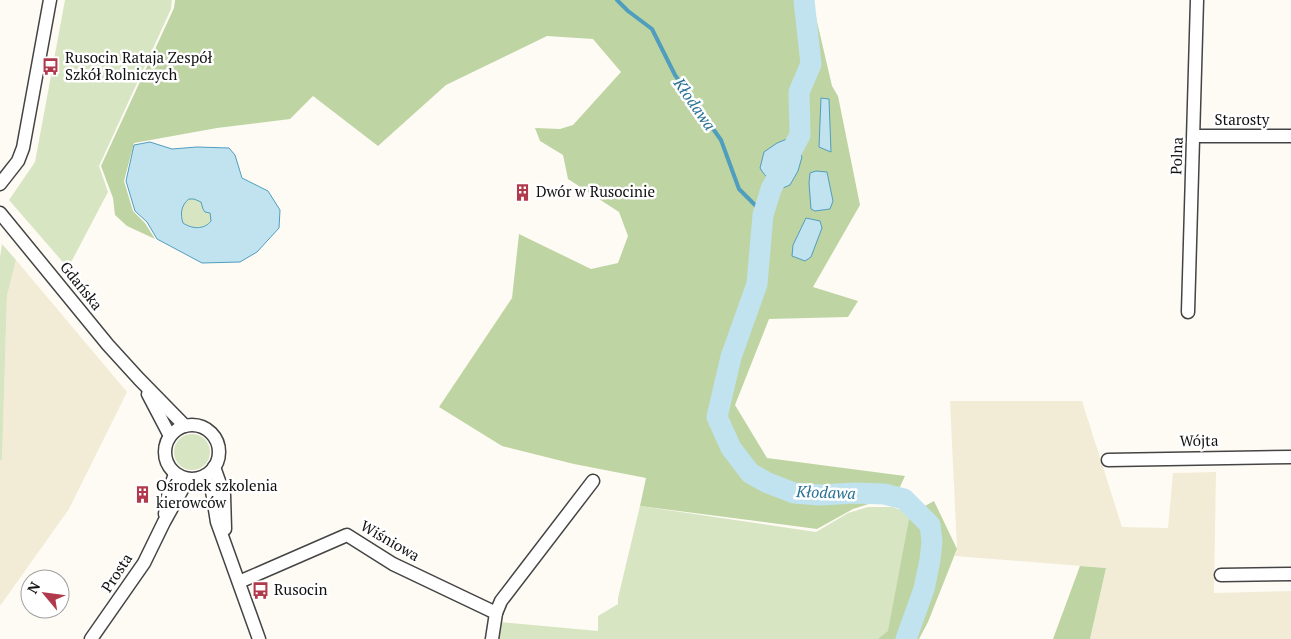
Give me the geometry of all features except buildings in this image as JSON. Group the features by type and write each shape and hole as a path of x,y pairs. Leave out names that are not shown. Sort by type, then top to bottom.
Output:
{"street":[{"path":"0,184 18,161 23,148 50,0"},
{"name":"Polna","path":"1188,312 1197,0"},
{"name":"Starosty","path":"1194,136 1291,136"},
{"name":"Gdańska","path":"0,213 108,345 185,426"},
{"name":"Gdańska","path":"139,379 161,416 170,436"},
{"path":"185,426 199,426 211,433 215,439 219,453 214,467 204,477 188,479 175,474 168,466 165,456 166,445 170,436 185,426"},
{"name":"Wójta","path":"1108,460 1291,457"},
{"path":"214,467 224,495 226,544"},
{"name":"Prosta","path":"164,522 169,491 175,474"},
{"path":"204,477 212,491 218,522 259,639"},
{"name":"Prosta","path":"91,639 139,571 188,479"},
{"path":"492,639 496,613 501,601 593,481"},
{"name":"Wiśniowa","path":"239,582 347,535 393,564 496,613"},
{"path":"1221,575 1291,574"}],"shaded area":[{"path":"16,260 127,392 69,509 26,569 20,569 20,578 0,606 0,459 2,460 7,296"},
{"path":"950,401 1082,401 1122,527 1168,528 1173,473 1216,472 1214,593 1291,591 1291,639 1090,639 1106,568 955,556 957,549"}],"green space":[{"path":"65,0 172,0 171,9 99,166 108,192 68,268 9,200 35,162"},
{"path":"175,0 812,0 832,86 838,96 860,205 813,287 858,301 848,317 769,319 735,405 767,458 905,476 892,504 872,503 853,509 817,529 640,506 646,478 574,464 502,446 439,407 512,298 519,234 591,269 618,263 628,236 619,212 568,179 563,155 540,141 535,128 560,129 573,125 621,72 593,39 547,36 446,85 378,146 313,96 290,119 217,128 134,143 124,181 133,211 145,223 155,239 127,226 115,215 113,198 101,166 174,8"},
{"path":"189,199 201,202 205,212 210,213 211,221 208,224 198,228 183,223 182,210 184,204"},
{"path":"2,244 16,260 7,296 2,461 0,459 0,257"},
{"path":"192,434 204,440 210,452 204,464 192,470 180,464 174,452 180,440"},
{"path":"934,501 957,549 928,622 919,639 878,639 888,631 910,514"},
{"path":"640,506 816,532 848,513 868,507 892,507 907,512 915,530 903,639 497,639 500,622 598,631 598,616 618,604"},
{"path":"1080,566 1106,568 1090,639 1053,639"}],"water":[{"path":"821,98 829,99 831,152 819,147"},
{"path":"787,139 793,139 802,157 798,171 790,185 783,188 770,180 760,168 764,152"},
{"path":"150,142 172,149 197,147 229,148 235,155 242,178 268,191 280,210 279,228 257,252 240,262 202,263 157,239 147,222 135,211 126,181 134,145","holes":["189,199 201,202 205,212 210,213 211,221 205,226 198,228 183,223 181,213 184,204"]},
{"path":"816,171 827,172 833,201 830,209 815,211 811,209 810,173"},
{"path":"806,218 820,221 822,228 811,257 805,261 792,256 793,245"}],"waterway":[{"name":"Kłodawa","path":"617,0 652,29 675,75 721,140 739,189 763,215"},
{"name":"Kłodawa","path":"804,0 811,64 799,92 800,135 771,189 763,215 757,284 731,357 717,417 731,448 750,473 768,483 794,493 820,495 884,494 904,499 930,525 932,541 924,589 906,639"}],"place":[{"name":"Rusocin Rataja Zespół Szkół Rolniczych","path":"51,67"},
{"name":"Dwór w Rusocinie","path":"522,192"},
{"name":"Ośrodek szkolenia kierowców","path":"142,495"},
{"name":"Rusocin","path":"260,590"}]}
